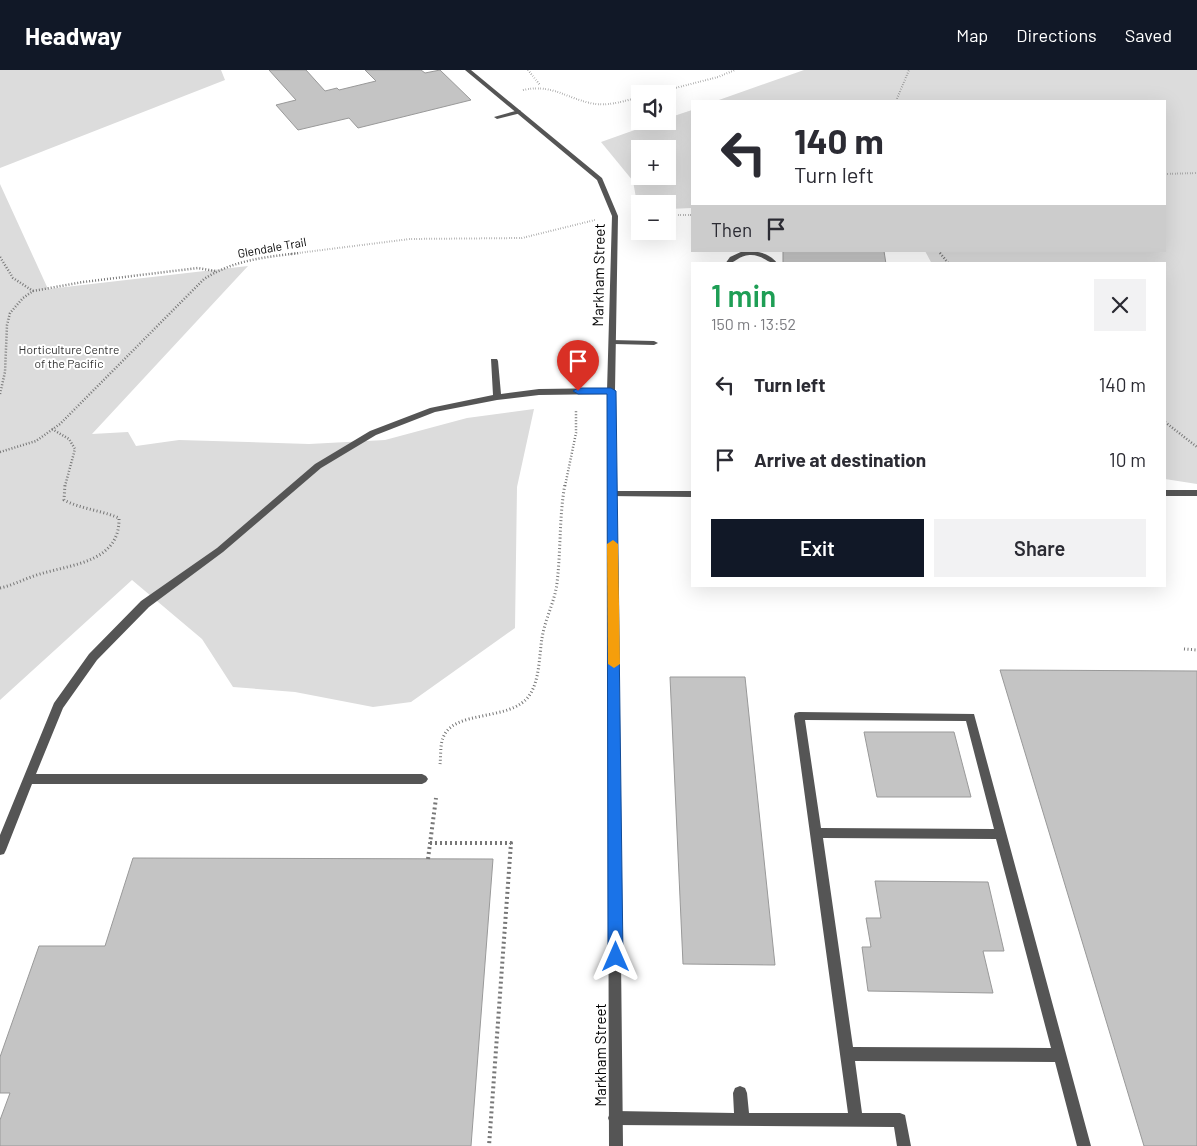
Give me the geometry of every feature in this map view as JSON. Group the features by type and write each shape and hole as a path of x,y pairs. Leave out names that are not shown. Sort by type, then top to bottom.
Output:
{"street":[{"name":"Markham Street","path":"468,70 600,179 616,216 614,342 611,391 616,1146"},
{"path":"497,117 519,112"},
{"path":"729,262 733,257 741,253 755,253 769,256 774,262"},
{"path":"614,342 654,343"},
{"path":"494,362 498,397"},
{"path":"0,850 58,706 93,657 144,604 220,550 318,466 373,433 433,410 498,397 578,391 611,391"},
{"path":"1166,493 1197,493"},
{"path":"612,494 691,494"},
{"path":"856,1120 799,716 970,717 1084,1146"},
{"path":"28,779 422,779"},
{"path":"816,833 1001,834"},
{"path":"847,1054 1060,1055"},
{"path":"740,1093 742,1120"},
{"path":"615,1118 900,1120 904,1146"}],"path":[{"path":"528,70 540,85 590,103 611,104 631,99"},
{"path":"676,88 718,77 735,70"},
{"path":"896,100 909,70"},
{"path":"522,90 540,85"},
{"path":"1166,174 1197,173"},
{"path":"676,215 691,215"},
{"name":"Glendale Trail","path":"0,452 36,441 79,407 179,302 215,271 251,259 385,241 446,237 522,238 616,216"},
{"path":"939,252 947,262"},
{"path":"0,257 9,275 19,285 33,291"},
{"path":"0,394 5,372 7,324 10,313 23,298 33,291 83,282 198,268 215,271"},
{"path":"443,737 450,728 468,719 502,713 518,707 529,696 536,681 542,635 557,585 562,501 576,433 578,391"},
{"path":"1166,423 1197,447"},
{"path":"0,588 12,586 40,574 69,568 96,556 113,544 121,528 119,518 100,510 75,506 64,500 65,482 76,458 74,444 66,436 52,429"},
{"path":"1184,649 1197,650"},
{"path":"430,843 511,843 489,1146"}],"green space":[{"path":"0,70 221,70 225,80 0,168"},
{"path":"804,70 1197,70 1197,484 1166,479 1166,262 931,262 926,252 1166,252 1166,100 719,100"},
{"path":"691,110 691,208 676,209 676,195 636,195 634,185 676,185 676,140 631,140 631,179 601,142 635,130 676,130 676,115"},
{"name":"Horticulture Centre of the Pacific","path":"0,184 48,289 248,266 92,434 128,432 136,446 179,440 309,444 385,440 467,418 534,409 517,487 515,628 411,702 373,707 295,692 233,687 202,639 132,580 0,700"}],"building":[{"path":"269,70 306,70 325,91 337,88 339,90 376,81 365,70 421,70 425,73 440,70 471,100 358,128 349,118 298,130 276,105 296,100"},
{"path":"783,252 884,252 886,262 783,262"},
{"path":"1000,670 1197,671 1197,1146 1144,1146"},
{"path":"670,677 745,677 775,965 683,964"},
{"path":"864,732 954,732 971,797 877,797"},
{"path":"133,858 493,859 471,1146 0,1146 0,1120 10,1093 0,1093 0,1057 39,946 105,946"},
{"path":"875,881 988,882 1004,951 983,951 993,993 868,991 862,947 871,947 866,918 881,918"}],"slow traffic":[{"path":"613,544 614,664"}],"route":[{"path":"578,391 611,391 616,957"}]}
